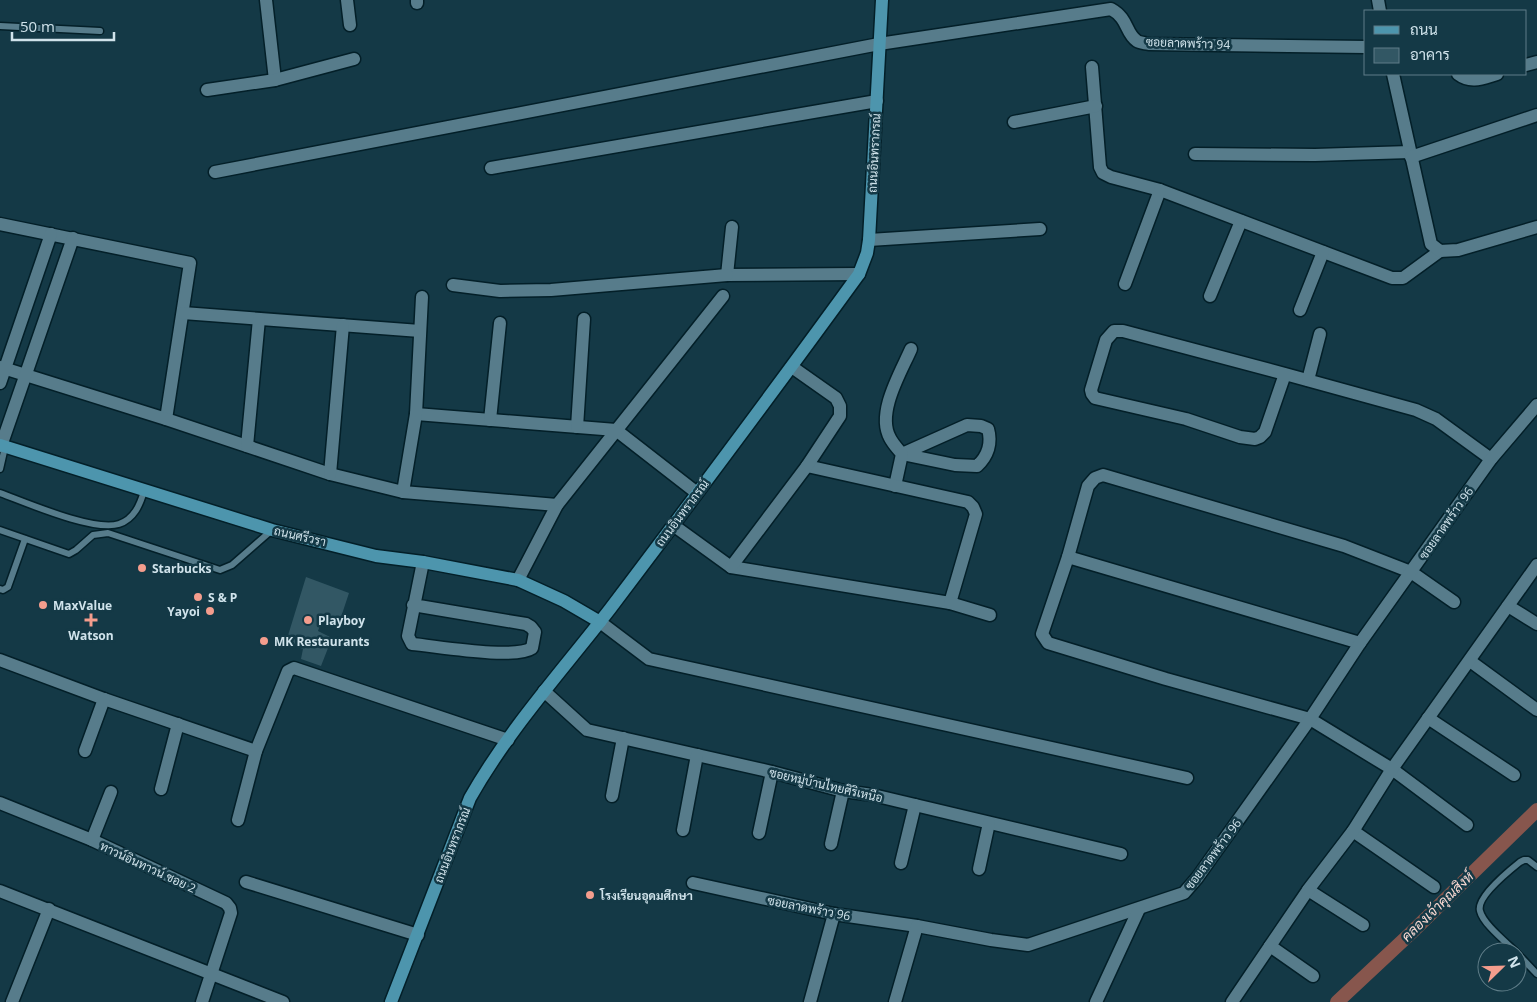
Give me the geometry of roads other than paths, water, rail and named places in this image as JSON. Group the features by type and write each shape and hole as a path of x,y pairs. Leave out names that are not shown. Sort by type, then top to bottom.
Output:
{"street":[{"path":"266,0 275,80"},
{"path":"347,0 350,25"},
{"name":"ถนนอินทราภรณ์","path":"392,1002 470,798 484,774 544,692 600,622 792,367 859,274 867,253 869,240 882,0"},
{"name":"ซอยลาดพร้าว 94","path":"879,44 1111,9 1119,13 1125,21 1130,34 1137,41 1149,44 1364,47"},
{"path":"215,172 879,44"},
{"path":"207,90 275,80 354,60"},
{"path":"1092,67 1100,167 1104,173 1111,177 1160,190 1398,279 1403,278 1440,251 1458,250 1537,227"},
{"path":"1393,75 1431,244 1440,251"},
{"path":"1459,75 1464,79 1474,81 1494,75"},
{"path":"491,168 877,101"},
{"path":"1014,122 1096,106"},
{"path":"1196,154 1411,155 1537,115"},
{"path":"1125,284 1160,190"},
{"path":"1210,296 1241,221"},
{"path":"0,224 190,262 166,419"},
{"path":"726,276 732,227"},
{"path":"869,240 1040,229"},
{"path":"0,383 2,368 51,234"},
{"path":"2,446 73,238"},
{"path":"1300,310 1322,252"},
{"path":"453,285 500,291 551,290 726,276 859,274"},
{"path":"518,580 557,505 724,296"},
{"path":"403,492 416,414 422,297"},
{"path":"183,313 420,331"},
{"path":"247,446 259,319"},
{"path":"577,427 584,319"},
{"path":"490,420 500,323"},
{"path":"330,474 343,325"},
{"path":"1285,374 1264,432 1255,439 1240,437 1186,419 1095,398 1091,390 1106,340 1114,331 1123,331 1308,380 1416,410 1436,419 1490,460"},
{"path":"1308,380 1320,334"},
{"path":"902,454 967,425 981,426 988,429 990,437 984,460 977,466 955,465 902,454 889,437 886,422 887,405 911,349"},
{"path":"731,567 807,466 840,416 840,406 836,398 792,367"},
{"path":"2,368 166,419 330,474 403,492 557,505"},
{"name":"ซอยลาดพร้าว 96","path":"692,884 834,914 1028,945 1184,893 1197,878 1310,719 1360,643 1490,460 1537,405"},
{"path":"416,414 616,430 697,493"},
{"name":"ถนนศรีวรา","path":"2,446 272,530 376,556 423,562 518,580 564,600 600,622"},
{"path":"895,486 902,454"},
{"path":"807,466 968,502 976,514 950,603"},
{"path":"1454,602 1411,572 1344,546 1103,475 1095,478 1088,486 1068,557 1042,634 1048,643 1166,679 1310,719 1392,769 1467,825"},
{"path":"673,525 731,567 950,603 990,615"},
{"path":"1068,557 1360,643"},
{"path":"414,605 526,624 532,627 535,632 532,648 523,652 503,653 412,644 408,636 414,605 423,562"},
{"path":"1232,1002 1308,890 1354,831 1392,769 1537,565"},
{"path":"1508,606 1537,624"},
{"path":"600,622 650,659 1187,778"},
{"path":"1470,660 1537,710"},
{"path":"0,661 256,751"},
{"path":"238,820 256,751 288,671 294,668 508,740"},
{"name":"ซอยหมู่บ้านไทยศิริเหนือ","path":"544,692 587,730 772,772 843,791 873,795 1121,854"},
{"path":"84,751 104,698"},
{"path":"1428,718 1514,775"},
{"path":"161,789 178,724"},
{"path":"612,796 623,738"},
{"path":"682,830 698,755"},
{"path":"759,834 772,772"},
{"path":"831,844 843,791"},
{"path":"92,840 111,792"},
{"name":"ทาวน์อินทาวน์ ซอย 2","path":"0,803 92,840 226,903 230,908 231,914 202,1002"},
{"path":"901,863 915,805"},
{"path":"979,869 989,823"},
{"path":"1354,831 1434,887"},
{"path":"246,882 418,934"},
{"path":"1308,890 1363,925"},
{"path":"0,891 283,1002"},
{"path":"12,1002 49,909"},
{"path":"1096,1002 1139,909"},
{"path":"810,1002 834,914"},
{"path":"895,1002 917,926"},
{"path":"1270,946 1313,976"}],"lane":[{"path":"0,26 100,31"},
{"path":"0,469 2,446"},
{"path":"0,492 89,524 112,525 121,523 131,516 139,507 144,491"},
{"path":"0,530 69,554 93,535 108,533 220,570 232,565 272,530"},
{"path":"0,589 3,590 8,587 25,539"},
{"path":"1506,942 1483,918 1479,910 1480,905 1491,889 1520,862 1528,860 1537,867"},
{"path":"1527,964 1537,974"}],"waterway":[{"name":"คลองเจ้าคุณสิงห์","path":"1337,1002 1537,810"}],"place":[{"name":"Starbucks","path":"142,568"},
{"name":"S & P","path":"198,597"},
{"name":"MaxValue","path":"43,605"},
{"name":"Yayoi","path":"210,611"},
{"name":"Watson","path":"91,620"},
{"name":"Playboy","path":"308,620"},
{"name":"MK Restaurants","path":"264,641"},
{"name":"โรงเรียนอุดมศึกษา","path":"590,895"}]}
